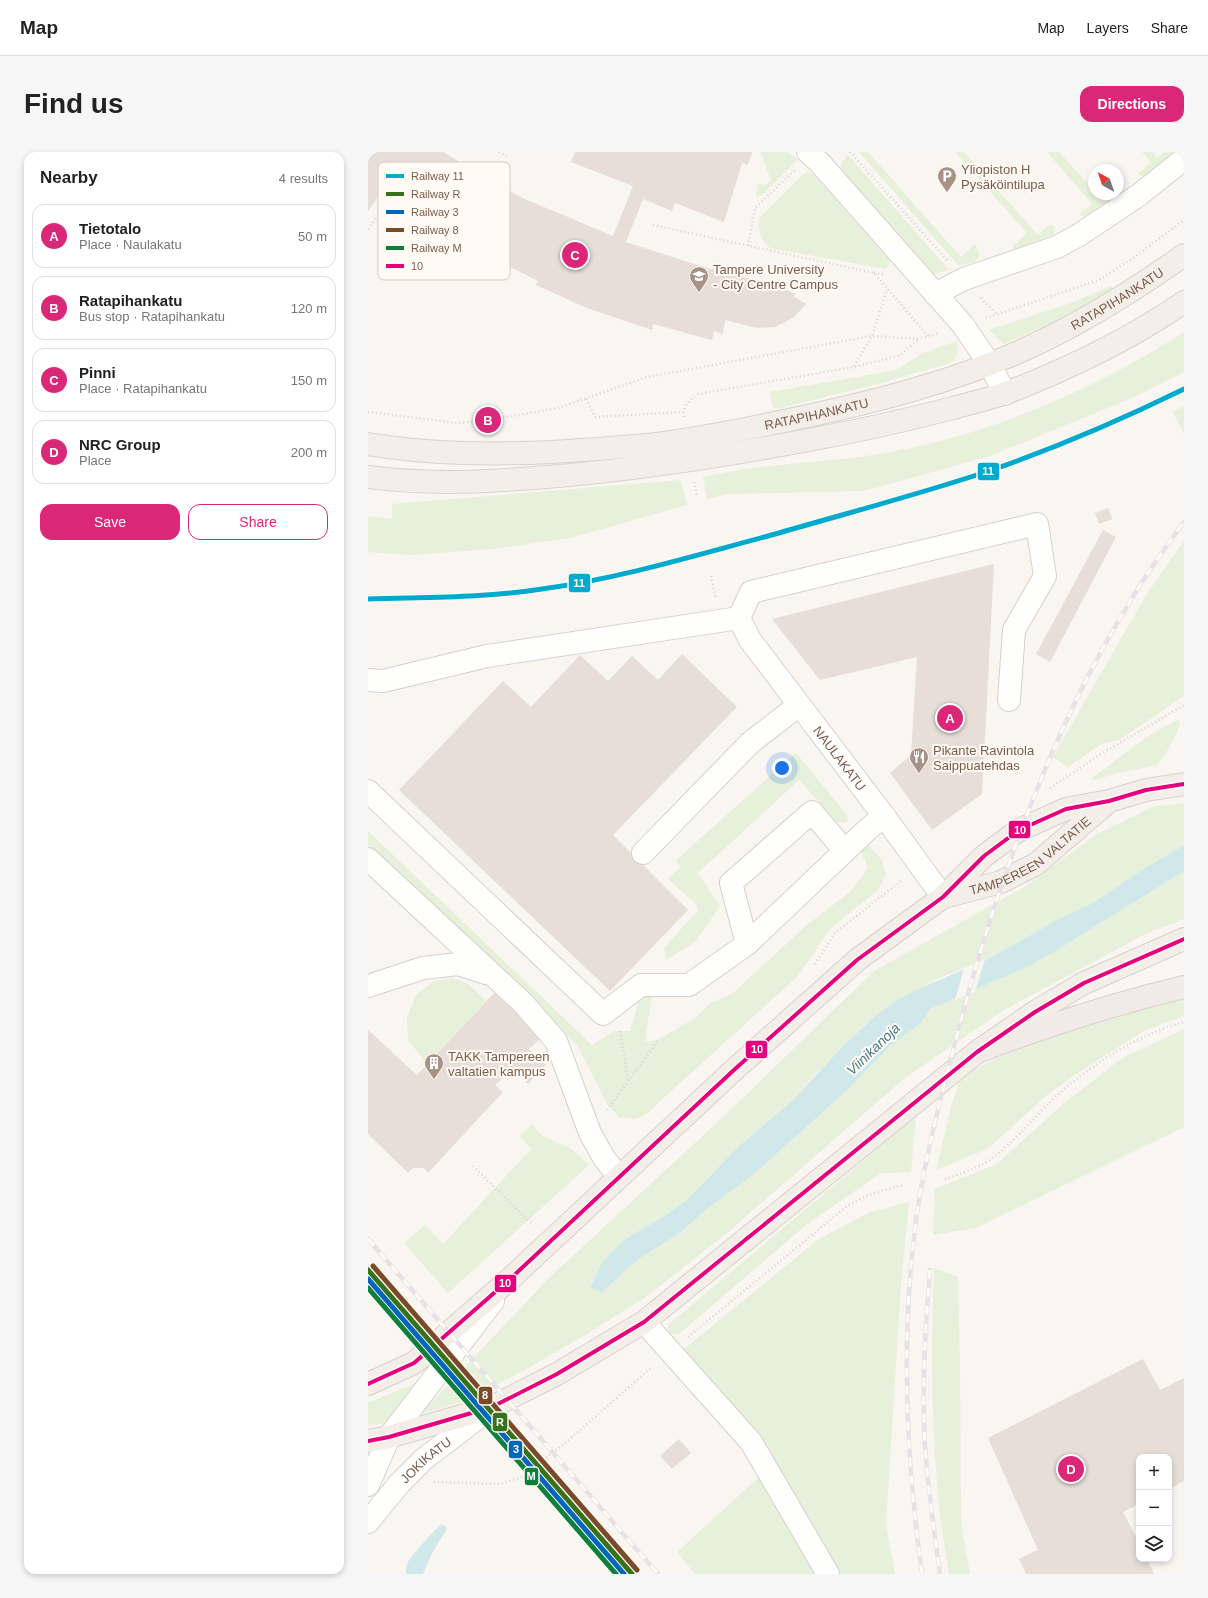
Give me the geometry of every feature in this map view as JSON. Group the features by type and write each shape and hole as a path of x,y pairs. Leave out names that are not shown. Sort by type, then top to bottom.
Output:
{"highway":[{"path":"977,1052 1057,1022 1138,998 1184,987"}],"main road":[{"name":"RATAPIHANKATU","path":"368,444 432,452 467,454 512,454 648,445 747,429 843,408 936,383 990,365 1022,351 1095,315 1184,255"},
{"name":"RATAPIHANKATU","path":"368,477 424,481 507,480 671,464 842,434 1005,394 1092,356 1135,333 1184,302"},
{"name":"TAMPEREEN VALTATIE","path":"368,1384 414,1363 510,1279 735,1069 857,960 943,897 984,856 1019,830 1066,809 1109,802 1146,790 1184,784"},
{"name":"TAMPEREEN VALTATIE","path":"943,897 1001,882 1036,864 1109,802"},
{"path":"368,1441 389,1437 492,1407 557,1374 644,1322 977,1052 1035,1012 1084,983 1184,939"}],"street":[{"path":"818,155 963,325 990,365 1005,394"},
{"path":"935,294 964,279 1011,265 1062,244 1139,195 1184,159"},
{"path":"368,680 383,681 487,656 739,618 751,592 1037,524 1045,576 1014,630 1009,700"},
{"name":"NAULAKATU","path":"739,618 750,640 884,816 943,897"},
{"path":"643,853 750,743 799,705"},
{"path":"368,790 603,1014 641,985 689,985 747,944 884,816"},
{"path":"747,944 732,883 812,812 845,851"},
{"path":"368,860 523,1003 556,1041 590,1133 604,1158 619,1176"},
{"path":"368,986 423,968 458,964 491,975"},
{"path":"368,1485 389,1437 510,1279"},
{"path":"644,1322 669,1352 751,1442 828,1574"},
{"name":"JOKIKATU","path":"368,1522 399,1484 424,1459 492,1407"}],"path":[{"path":"499,152 507,157"},
{"path":"850,152 997,314"},
{"path":"748,246 755,208 818,155"},
{"path":"368,229 378,216"},
{"path":"368,412 457,423 484,421 558,408 647,377 872,336 919,339 929,337 1099,280 1133,258 1184,220"},
{"path":"653,225 874,273 929,337"},
{"path":"854,367 872,336 887,289"},
{"path":"684,422 683,412 687,402 698,394 854,367 900,355 919,339"},
{"path":"586,399 595,417 683,412"},
{"path":"693,477 697,496"},
{"path":"1179,708 1184,705"},
{"path":"945,1179 971,1170 989,1160 1019,1135 1052,1100 1087,1072 1126,1046 1173,1025 1184,1022"},
{"path":"620,1031 628,1082"},
{"path":"590,1133 659,1039"},
{"path":"473,1166 533,1225"},
{"path":"500,1484 520,1478 565,1443 669,1352 846,1207 868,1195 902,1184"}],"green space":[{"path":"761,152 788,152 798,159 762,195 756,197 758,184 765,185 771,181"},
{"path":"859,152 868,152 961,257 975,244 979,252 979,257 974,262 959,266"},
{"path":"955,152 964,152 1038,235 1049,225 1052,225 1055,228 1054,234 1020,250 1014,249 1013,246 1027,233"},
{"path":"1047,152 1059,152 1088,184 1088,199"},
{"path":"1142,152 1152,152 1157,158 1163,152 1173,152 1172,155 1147,176 1141,176 1138,174 1151,162"},
{"path":"848,155 949,270 935,274 932,273 842,171 841,164"},
{"path":"808,172 813,174 890,261 886,269 770,248 764,241 759,230 760,217 803,174"},
{"path":"1089,200 1112,200 1086,216 1081,216 1080,214 1092,204"},
{"path":"1111,286 1113,289 1061,319 1004,344 989,330 1068,304"},
{"path":"1184,332 1184,372 1132,398 990,456 864,491 727,494 707,499 703,477 751,468 874,455 956,437 996,424 1074,393 1149,354"},
{"path":"957,341 957,353 951,363 870,386 780,408 773,408 770,392 892,371 900,368 923,353"},
{"path":"1184,406 1184,434 1173,412"},
{"path":"681,480 687,505 570,538 492,549 410,555 368,552 368,516 392,519 392,504"},
{"path":"1184,541 1184,696 1119,740 1101,744 1068,767 1053,757 1146,595"},
{"path":"1178,720 1180,724 1174,739 1163,758 1155,766 1117,773 1092,781 1093,777 1134,746 1155,732"},
{"path":"796,753 847,815 848,822 837,822 799,780 698,873 720,906 695,942 666,960 664,948 698,910 695,903 668,879 680,867 676,860"},
{"path":"1184,803 1184,845 1143,869 1093,903 1065,916 1037,933 986,960 939,978 896,1001 865,1025 816,1074 792,1101 739,1146 687,1200 663,1217 628,1237 611,1252 601,1264 590,1285 602,1293 643,1256 680,1233 707,1209 753,1175 845,1092 889,1047 921,1023 930,1009 936,1005 1029,966 1184,871 1184,919 1147,933 1004,1010 906,1077 727,1233 646,1297 523,1371 465,1401 420,1414 550,1277 722,1118 874,971 1026,886 1095,835 1152,807"},
{"path":"368,831 592,1045 614,1031 630,1031 641,994 652,993 645,1042 659,1039 695,1018 709,1004 733,993 808,924 850,892 868,868 861,850 868,844 882,860 886,875 878,890 831,928 798,976 645,1115 634,1119 619,1117 607,1104 577,1045 368,845"},
{"path":"452,978 468,984 486,1001 427,1064 408,1040 407,1018 416,995 434,981"},
{"path":"1184,996 1184,1016 1146,1030 1088,1066 1048,1094 989,1148 936,1170 952,1103 961,1076 1014,1049 1094,1022"},
{"path":"1184,1029 1184,1127 976,1228 933,1235 935,1189 997,1164 1064,1103 1124,1057"},
{"path":"916,1116 911,1172 881,1173 806,1225 678,1335 669,1333 668,1325"},
{"path":"532,1124 543,1136 572,1149 589,1165 448,1293 404,1243 425,1225 443,1244 531,1149 520,1136"},
{"path":"909,1202 901,1285 886,1525 895,1574 695,1574 677,1552 771,1466 751,1433 684,1349 819,1239 870,1212"},
{"path":"934,1268 958,1277 961,1523 970,1574 949,1574 940,1516 933,1410 932,1325"},
{"path":"414,1384 389,1421 382,1424 368,1425 368,1403"}],"water":[{"name":"Viinikanoja","path":"1184,845 1184,871 1029,966 930,1009 921,1023 889,1047 845,1092 753,1175 707,1209 680,1233 643,1256 602,1293 590,1287 601,1264 611,1252 628,1237 663,1217 687,1200 739,1146 792,1101 845,1044 879,1013 896,1001 916,990 986,960 1065,916 1093,903 1143,869"},
{"path":"442,1524 446,1527 446,1530 431,1555 423,1574 406,1574 407,1565 410,1559 430,1535"}],"pier":[{"path":"985,959 975,992 955,1000 964,968"}],"building":[{"path":"368,152 443,152 460,162 378,162 378,197 368,211"},
{"path":"575,152 752,152 748,165 742,163 724,222 675,203 672,211 643,199 626,242 700,266 776,286 796,294 793,296 806,304 794,317 775,327 757,328 725,320 723,334 714,331 712,340 653,324 652,330 587,308 536,285 538,281 510,267 510,191 520,197 613,236 633,186 571,162"},
{"path":"1108,508 1112,519 1099,524 1095,513"},
{"path":"1103,530 1116,537 1050,662 1036,654"},
{"path":"994,564 982,794 932,830 890,773 911,755 917,657 820,680 772,619"},
{"path":"682,654 737,707 613,835 688,910 610,991 399,790 503,681 531,707 580,655 608,681 632,656 658,680"},
{"name":"TAKK Tampereen valtatien kampus","path":"495,992 541,1038 529,1049 546,1065 528,1084 512,1069 495,1085 503,1092 428,1173 424,1168 413,1168 408,1173 368,1134 368,1030 417,1075"},
{"path":"1143,1359 1160,1390 1184,1378 1184,1481 1172,1487 1172,1454 1136,1454 1136,1506 1123,1512 1136,1537 1136,1562 1148,1562 1154,1574 1026,1574 1019,1559 1038,1550 988,1438"},
{"path":"679,1439 691,1453 672,1469 660,1456"}],"railway":[{"path":"922,1574 909,1451 907,1410 907,1328 909,1287 916,1220 930,1142 956,1039 988,928 1006,872 1049,761 1073,707 1099,655 1141,584 1184,522"},
{"path":"368,1239 658,1574"},
{"path":"930,1270 924,1364 924,1412 926,1459 940,1574"}],"rail line":[{"name":"11","path":"368,599 455,597 520,592 602,579 661,565 887,502 995,469 1091,432 1184,389"},
{"name":"8","path":"373,1266 637,1570"},
{"name":"R","path":"368,1270 632,1574"},
{"name":"3","path":"368,1279 624,1574"},
{"name":"M","path":"368,1288 616,1574"}],"transit line":[{"name":"10","path":"368,1384 414,1363 510,1279 735,1069 857,960 943,897 984,856 1019,830 1066,809 1109,801 1146,790 1184,784"},
{"name":"10","path":"368,1441 389,1437 492,1407 557,1374 644,1322 977,1052 1035,1012 1084,983 1184,939"}],"place":[{"name":"Yliopiston H Pysäköintilupa","path":"947,193"},
{"name":"Pinni","path":"575,255"},
{"name":"Tampere University - City Centre Campus","path":"699,293"},
{"name":"Ratapihankatu","path":"488,420"},
{"name":"Tietotalo","path":"950,718"},
{"name":"Pikante Ravintola Saippuatehdas","path":"919,774"},
{"name":"TAKK Tampereen valtatien kampus","path":"434,1080"},
{"name":"NRC Group","path":"1071,1469"}]}
